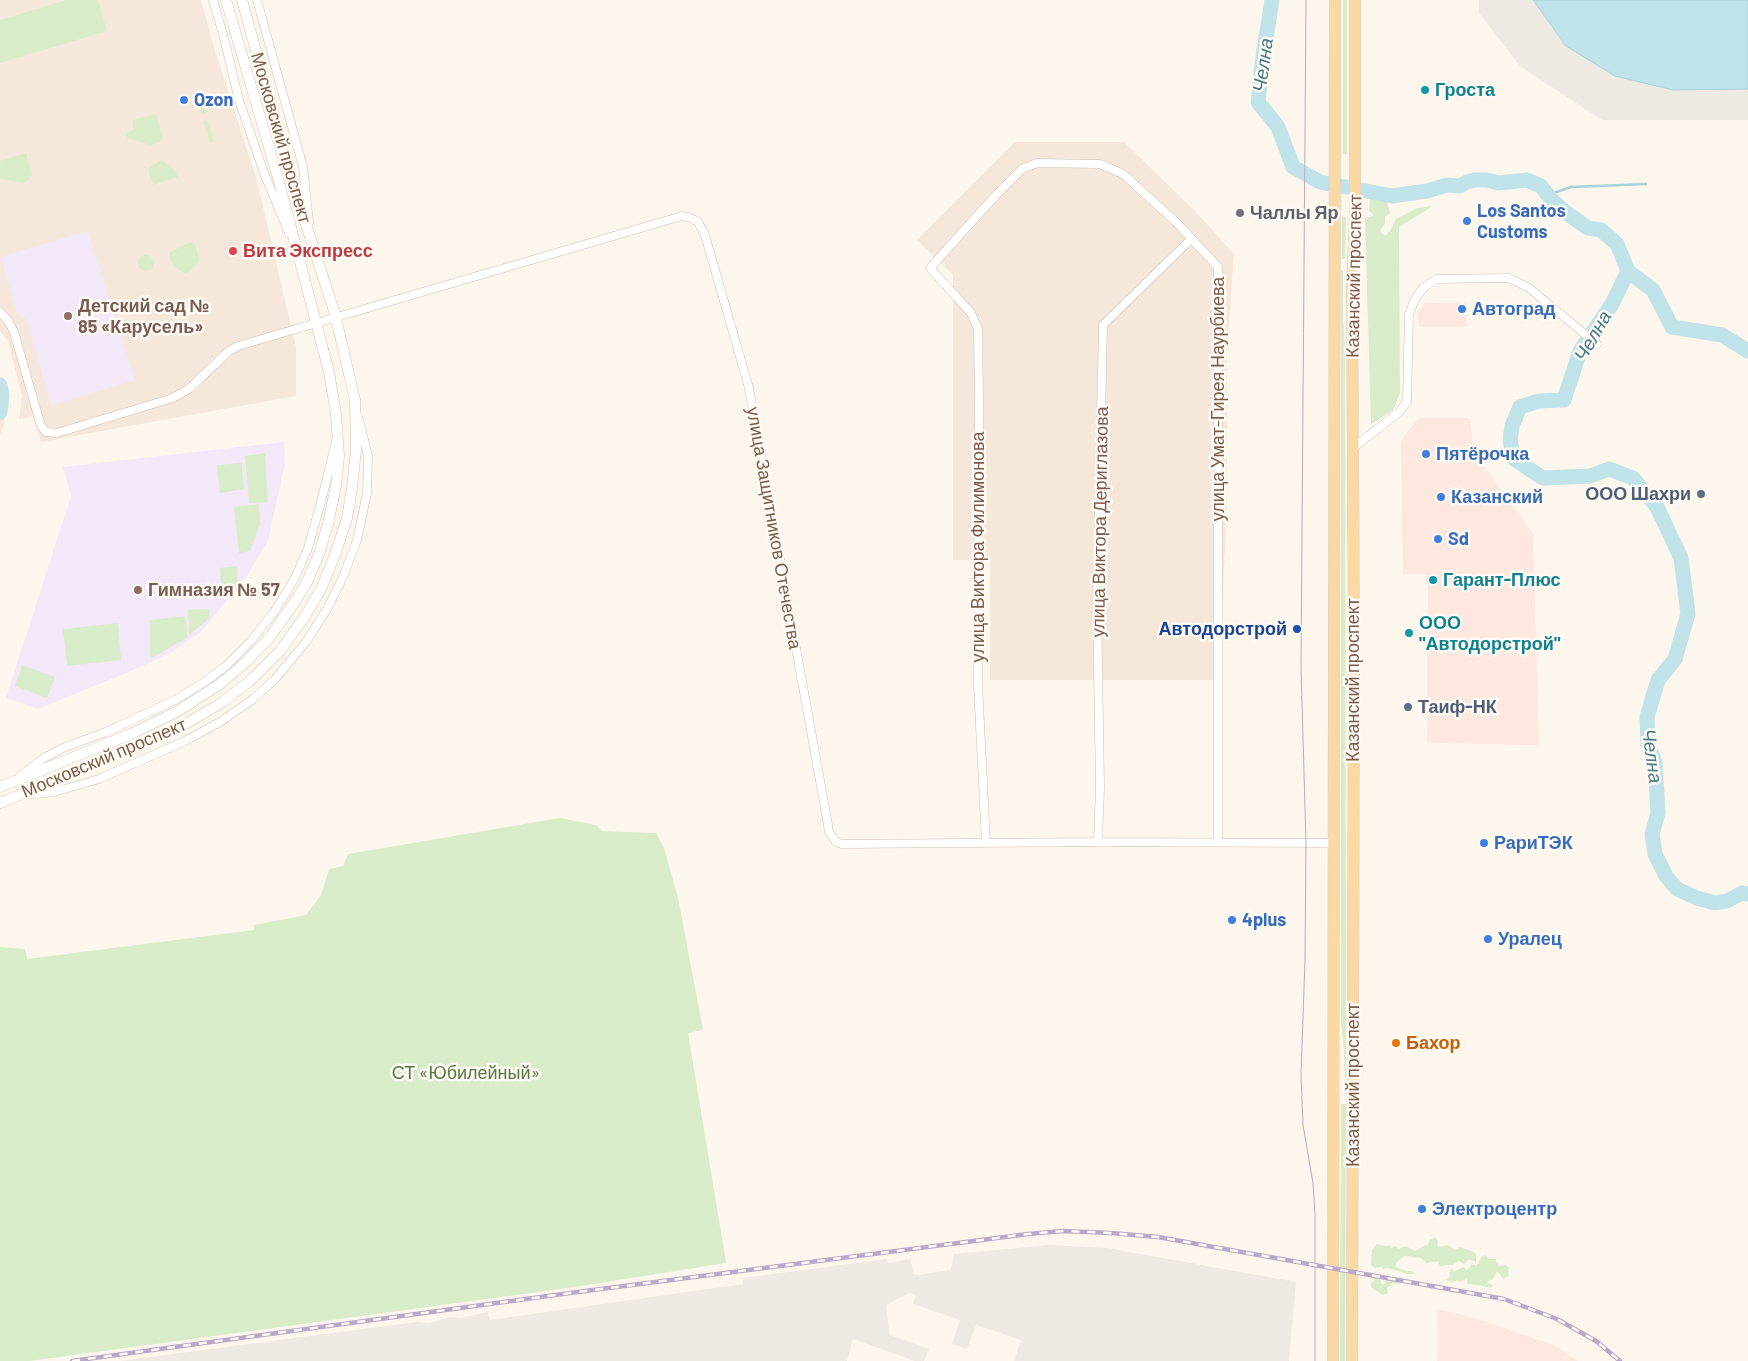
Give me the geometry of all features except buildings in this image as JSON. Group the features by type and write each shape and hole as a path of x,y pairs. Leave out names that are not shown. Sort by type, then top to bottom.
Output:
{"main road":[{"name":"Московский проспект","path":"5,785 131,734 178,711 220,684 246,662 270,637 306,584 319,554 336,486 339,456 336,414 329,372 278,178 226,0"},
{"name":"Московский проспект","path":"0,803 152,741 223,702 252,679 280,651 322,589 347,518 356,450 354,400 336,317 289,172 242,0"},
{"name":"Казанский проспект","path":"1333,1361 1335,0"},
{"name":"Казанский проспект","path":"1352,1361 1354,1073 1352,285 1355,217 1355,0"},
{"path":"1334,284 1343,270 1352,285"},
{"path":"1332,1067 1344,1080 1348,1080 1354,1073"}],"street":[{"path":"213,0 239,100 264,173 294,246 308,292"},
{"path":"257,0 303,167 310,237"},
{"name":"улица Умат-Гирея Наурбиева","path":"930,268 1022,169 1037,163 1100,164 1123,174 1218,267 1218,842"},
{"name":"улица Защитников Отечества","path":"336,317 682,216 689,217 698,222 705,235 749,388 828,825 832,838 842,844 986,843"},
{"name":"улица Виктора Дериглазова","path":"1098,842 1100,787 1097,604 1103,325 1191,239"},
{"name":"улица Виктора Филимонова","path":"930,268 971,313 978,329 978,685 986,843"},
{"path":"1353,448 1399,412 1407,402 1409,314 1415,299 1424,287 1437,279 1509,278 1529,288 1597,344"},
{"path":"0,312 14,332 41,426 50,434 173,398 190,388 235,347 336,317"},
{"path":"14,797 63,789 99,779 138,763 220,722 252,700 275,679 306,642 327,609 343,577 357,540 367,493 368,456 354,400"},
{"path":"986,843 1335,843"}],"shaded area":[{"path":"0,0 201,0 213,44 257,181 296,347 296,396 41,442 33,416 19,419 22,396 8,341 0,332"},
{"path":"1479,0 1748,0 1748,120 1602,120 1520,66 1479,13"},
{"path":"1015,142 1124,142 1194,210 1234,254 1227,354 1227,511 1218,680 990,680 990,560 953,560 953,275 917,240"},
{"name":"Детский сад № 85 «Карусель»","path":"88,231 135,380 51,405 26,319 17,313 1,257"},
{"path":"1425,303 1466,303 1467,327 1419,327 1418,314"},
{"path":"0,380 6,390 4,425 0,434"},
{"path":"1419,418 1470,418 1474,452 1533,534 1539,745 1427,743 1428,587 1425,582 1427,574 1403,575 1401,442"},
{"name":"Гимназия № 57","path":"284,442 285,464 268,541 247,576 202,631 172,652 136,669 38,709 6,698 71,496 63,467"},
{"path":"1049,1245 1107,1248 1296,1282 1289,1361 1014,1361 1021,1340 976,1325 967,1349 952,1344 960,1320 913,1304 916,1295 909,1293 886,1305 890,1335 929,1349 924,1361 915,1361 853,1339 847,1361 120,1361 416,1322 429,1323 451,1317 460,1318 488,1312 490,1320 743,1284 743,1278 887,1259 888,1263 911,1259 913,1274 917,1275 951,1270 954,1254"},
{"path":"1438,1309 1475,1318 1553,1345 1579,1361 1437,1361"}],"green space":[{"path":"66,0 98,0 107,31 0,63 0,20"},
{"path":"1343,0 1347,0 1347,154 1343,154"},
{"path":"200,92 206,113 201,114 195,93"},
{"path":"156,114 163,137 160,142 150,145 127,139 126,134 133,130 133,120"},
{"path":"208,120 214,142 210,143 203,121"},
{"path":"26,153 32,174 29,180 24,183 0,179 0,161"},
{"path":"162,160 175,170 178,177 153,185 148,170"},
{"path":"1370,195 1386,198 1390,213 1385,217 1385,223 1380,231 1385,236 1396,219 1417,208 1433,206 1399,227 1400,393 1393,410 1371,424 1365,218 1373,216 1369,211"},
{"path":"1342,217 1346,217 1345,259 1342,259"},
{"path":"191,242 195,244 199,260 189,272 184,273 175,267 169,254"},
{"path":"146,255 154,263 146,271 138,263"},
{"path":"1341,270 1343,270 1345,349 1346,1078 1341,1023"},
{"path":"265,453 268,502 249,503 245,456"},
{"path":"242,463 244,489 220,493 217,465"},
{"path":"259,504 260,524 250,551 239,553 234,507"},
{"path":"237,566 238,585 232,593 222,594 220,568"},
{"path":"209,609 210,618 189,635 188,610"},
{"path":"185,616 188,637 150,659 150,620"},
{"path":"118,623 121,660 67,666 63,629"},
{"path":"22,665 55,677 47,698 15,686"},
{"name":"СТ «Юбилейный»","path":"560,818 596,825 602,831 656,833 664,848 678,898 703,1030 688,1033 726,1263 568,1288 30,1361 0,1361 0,947 25,949 27,959 254,930 254,925 306,915 321,895 329,869 343,866 348,854"},
{"path":"1341,1104 1346,1104 1345,1361 1340,1361"},
{"path":"1435,1237 1439,1247 1448,1245 1455,1250 1460,1247 1476,1253 1476,1262 1469,1259 1464,1264 1459,1261 1452,1265 1440,1266 1438,1261 1426,1263 1421,1258 1404,1256 1396,1263 1396,1267 1412,1271 1415,1274 1408,1274 1388,1268 1383,1269 1382,1267 1375,1268 1371,1265 1372,1250 1377,1244 1390,1245 1391,1248 1396,1246 1398,1249 1406,1246 1415,1251 1428,1244"},
{"path":"1485,1255 1489,1259 1496,1259 1499,1266 1506,1265 1509,1268 1509,1276 1503,1279 1497,1271 1493,1279 1487,1283 1493,1285 1491,1288 1467,1284 1467,1279 1459,1282 1458,1280 1453,1282 1445,1280 1451,1276 1449,1274 1451,1269 1455,1271 1464,1267 1466,1270 1474,1264 1475,1266 1478,1264 1481,1257"},
{"path":"1374,1278 1379,1278 1382,1284 1385,1284 1386,1280 1391,1278 1404,1281 1398,1284 1391,1283 1392,1285 1387,1287 1388,1293 1383,1295 1373,1289 1370,1284 1374,1281"}],"water":[{"path":"1533,0 1748,0 1748,89 1673,90 1615,76 1566,46"}],"waterway":[{"name":"Челна","path":"1272,0 1258,102 1278,127 1293,167 1320,182 1392,196 1427,191 1447,185 1460,186 1474,180 1487,180 1498,183 1527,180 1541,186 1565,212 1588,228 1601,230 1617,244 1628,271 1612,304 1580,351 1564,400 1539,401 1520,407 1512,426 1510,441 1514,459 1543,478 1590,476 1609,469 1633,478 1657,507 1681,558 1688,614 1675,659 1658,680 1647,717 1648,745 1655,762 1658,813 1652,834 1655,854 1666,876 1677,889 1697,898 1715,903 1727,901 1742,893 1748,894"},
{"path":"1548,195 1571,187 1646,184"},
{"path":"1628,271 1653,290 1672,327 1722,335 1748,351"},
{"name":"Челна","path":"0,385 2,397 0,412"}],"tram line":[{"path":"1306,0 1301,667 1306,843 1305,960 1301,1075 1303,1125 1313,1183 1315,1213 1315,1361"}],"railway":[{"path":"72,1361 570,1293 1063,1231 1158,1237 1504,1299 1557,1319 1596,1341 1620,1361"}],"place":[{"name":"Гроста","path":"1425,90"},
{"name":"Ozon","path":"184,100"},
{"name":"Чаллы Яр","path":"1240,213"},
{"name":"Los Santos Customs","path":"1467,221"},
{"name":"Вита Экспресс","path":"233,251"},
{"name":"Автоград","path":"1462,309"},
{"name":"Детский сад № 85 «Карусель»","path":"68,316"},
{"name":"Пятёрочка","path":"1426,454"},
{"name":"ООО Шахри","path":"1701,494"},
{"name":"Казанский","path":"1441,497"},
{"name":"Sd","path":"1438,539"},
{"name":"Гарант-Плюс","path":"1433,580"},
{"name":"Гимназия № 57","path":"138,590"},
{"name":"Автодорстрой","path":"1297,629"},
{"name":"ООО \"Автодорстрой\"","path":"1409,633"},
{"name":"Таиф-НК","path":"1408,707"},
{"name":"РариТЭК","path":"1484,843"},
{"name":"4plus","path":"1232,920"},
{"name":"Уралец","path":"1488,939"},
{"name":"Бахор","path":"1396,1043"},
{"name":"Электроцентр","path":"1422,1209"}]}
